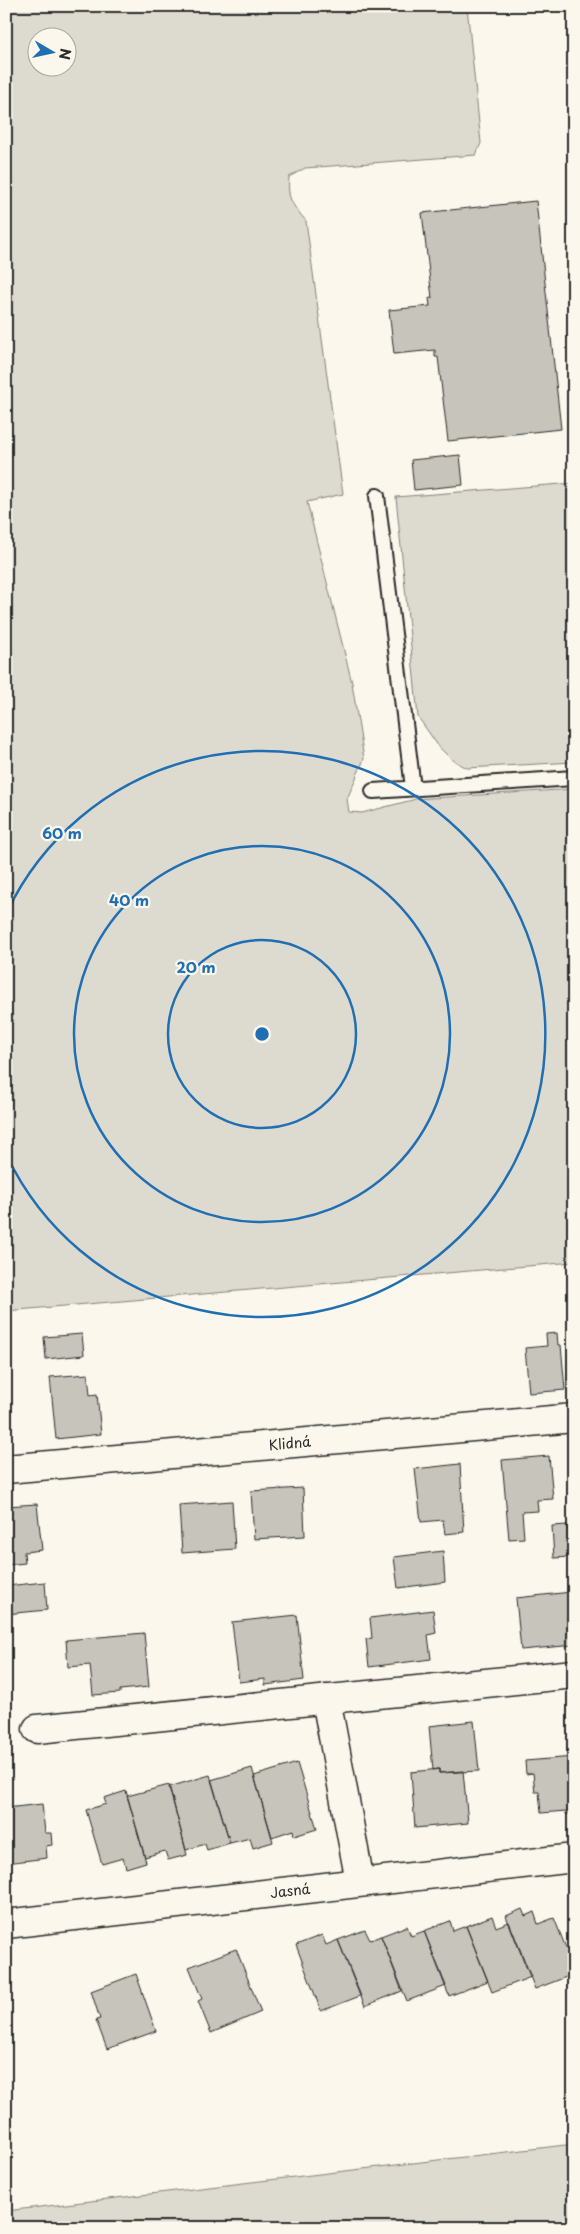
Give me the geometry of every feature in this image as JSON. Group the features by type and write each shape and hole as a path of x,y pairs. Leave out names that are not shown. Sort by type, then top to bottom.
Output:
{"street":[{"name":"Klidná","path":"6,1469 574,1418"},
{"path":"36,1729 574,1674"},
{"path":"326,1699 360,1882"},
{"name":"Jasná","path":"6,1924 574,1858"}],"lane":[{"path":"377,496 413,788"},
{"path":"374,791 574,778"}],"shaded area":[{"path":"6,6 467,6 481,143 476,155 305,168 289,177 290,197 306,221 343,494 307,502 352,683 364,759 347,799 349,812 362,813 416,799 574,789 574,1262 6,1311"},
{"path":"574,483 574,762 467,768 451,759 439,747 418,717 396,497"},
{"path":"574,2144 574,2228 6,2228 6,2211"}],"building":[{"path":"536,201 561,429 448,441 438,357 435,357 435,350 394,354 389,310 430,306 429,298 432,298 422,213"},
{"path":"460,455 463,485 414,490 411,460"},
{"path":"557,1333 558,1345 561,1345 565,1390 529,1393 525,1348 547,1346 546,1334"},
{"path":"82,1334 84,1355 46,1359 44,1337"},
{"path":"88,1374 90,1395 97,1394 101,1434 56,1439 50,1377"},
{"path":"549,1456 553,1499 537,1500 538,1511 522,1512 524,1538 509,1539 502,1460"},
{"path":"460,1464 464,1532 445,1534 443,1520 421,1522 415,1469"},
{"path":"303,1488 305,1536 254,1539 251,1491"},
{"path":"232,1501 235,1549 182,1553 179,1505"},
{"path":"37,1504 42,1550 24,1552 25,1563 7,1565 6,1506"},
{"path":"567,1525 570,1557 554,1558 552,1526"},
{"path":"443,1551 445,1582 398,1588 394,1557"},
{"path":"45,1582 47,1610 6,1614 6,1586"},
{"path":"571,1592 574,1645 521,1650 516,1598"},
{"path":"433,1610 436,1633 428,1635 431,1659 369,1667 366,1639 372,1638 370,1618"},
{"path":"297,1615 304,1680 265,1685 265,1679 239,1682 232,1622"},
{"path":"144,1633 149,1687 120,1690 120,1693 93,1695 90,1665 68,1667 66,1640"},
{"path":"474,1721 479,1771 439,1773 439,1769 433,1770 429,1726"},
{"path":"574,1757 574,1814 566,1814 566,1811 541,1813 539,1792 535,1792 533,1773 526,1774 525,1761"},
{"path":"297,1763 317,1829 294,1836 293,1830 272,1837 254,1776"},
{"path":"252,1768 273,1842 253,1848 250,1838 230,1843 211,1780"},
{"path":"439,1769 439,1773 463,1771 468,1823 415,1828 411,1772"},
{"path":"210,1775 230,1843 207,1850 205,1844 186,1850 169,1787"},
{"path":"169,1785 187,1855 168,1860 165,1851 145,1857 127,1796"},
{"path":"126,1791 146,1862 126,1868 123,1858 102,1864 86,1810 106,1804 104,1798"},
{"path":"42,1804 45,1833 51,1833 52,1845 46,1846 47,1858 6,1863 6,1808"},
{"path":"522,1909 525,1916 534,1912 538,1924 554,1918 574,1968 574,1974 535,1989 506,1916"},
{"path":"492,1916 496,1927 509,1922 531,1977 492,1992 466,1926"},
{"path":"450,1921 453,1931 466,1926 488,1981 449,1996 424,1931"},
{"path":"407,1926 411,1936 424,1931 446,1986 407,2001 381,1936"},
{"path":"365,1930 370,1940 381,1936 402,1991 365,2006 338,1940"},
{"path":"322,1935 326,1945 338,1940 360,1996 321,2011 296,1945"},
{"path":"236,1949 261,2012 211,2033 198,2001 202,1999 189,1967"},
{"path":"136,1974 156,2031 107,2049 96,2020 100,2019 91,1991"}]}
